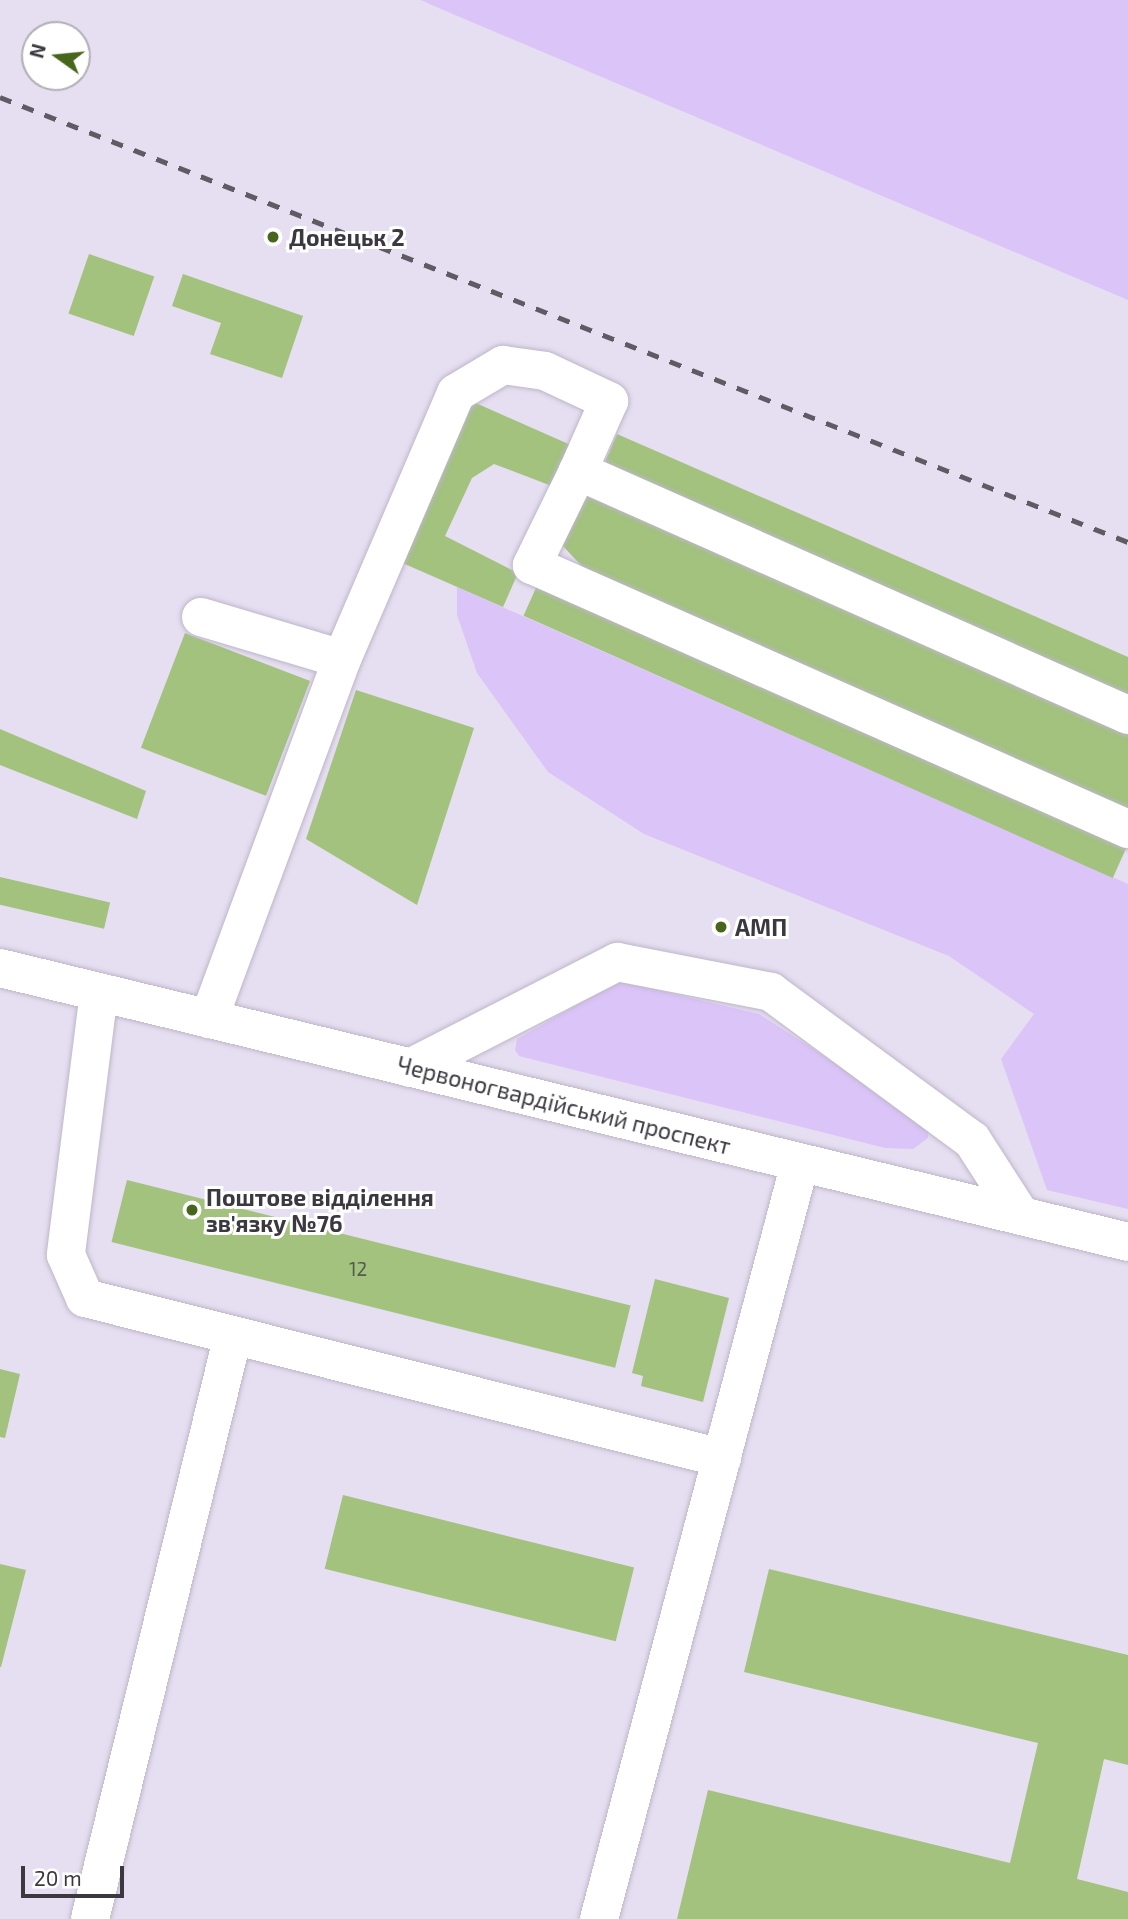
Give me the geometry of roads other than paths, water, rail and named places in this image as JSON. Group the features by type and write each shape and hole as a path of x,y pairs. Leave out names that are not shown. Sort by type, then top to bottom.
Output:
{"main road":[{"path":"209,1019 342,659 456,393 503,365 545,371 609,401 533,565 1128,829"},
{"path":"578,471 1128,715"},
{"path":"201,617 342,659"},
{"path":"410,1068 617,962 771,992 972,1140 1021,1216"},
{"name":"Червоногвардійський проспект","path":"0,968 1128,1242"},
{"path":"99,992 66,1255 85,1298 722,1458"},
{"path":"600,1919 800,1163"},
{"path":"90,1919 233,1335"}],"railway":[{"path":"0,97 1128,542"}],"place":[{"name":"Донецьк 2","path":"273,237"},
{"name":"АМП","path":"721,927"},
{"name":"Поштове відділення зв'язку №76","path":"192,1210"}]}
